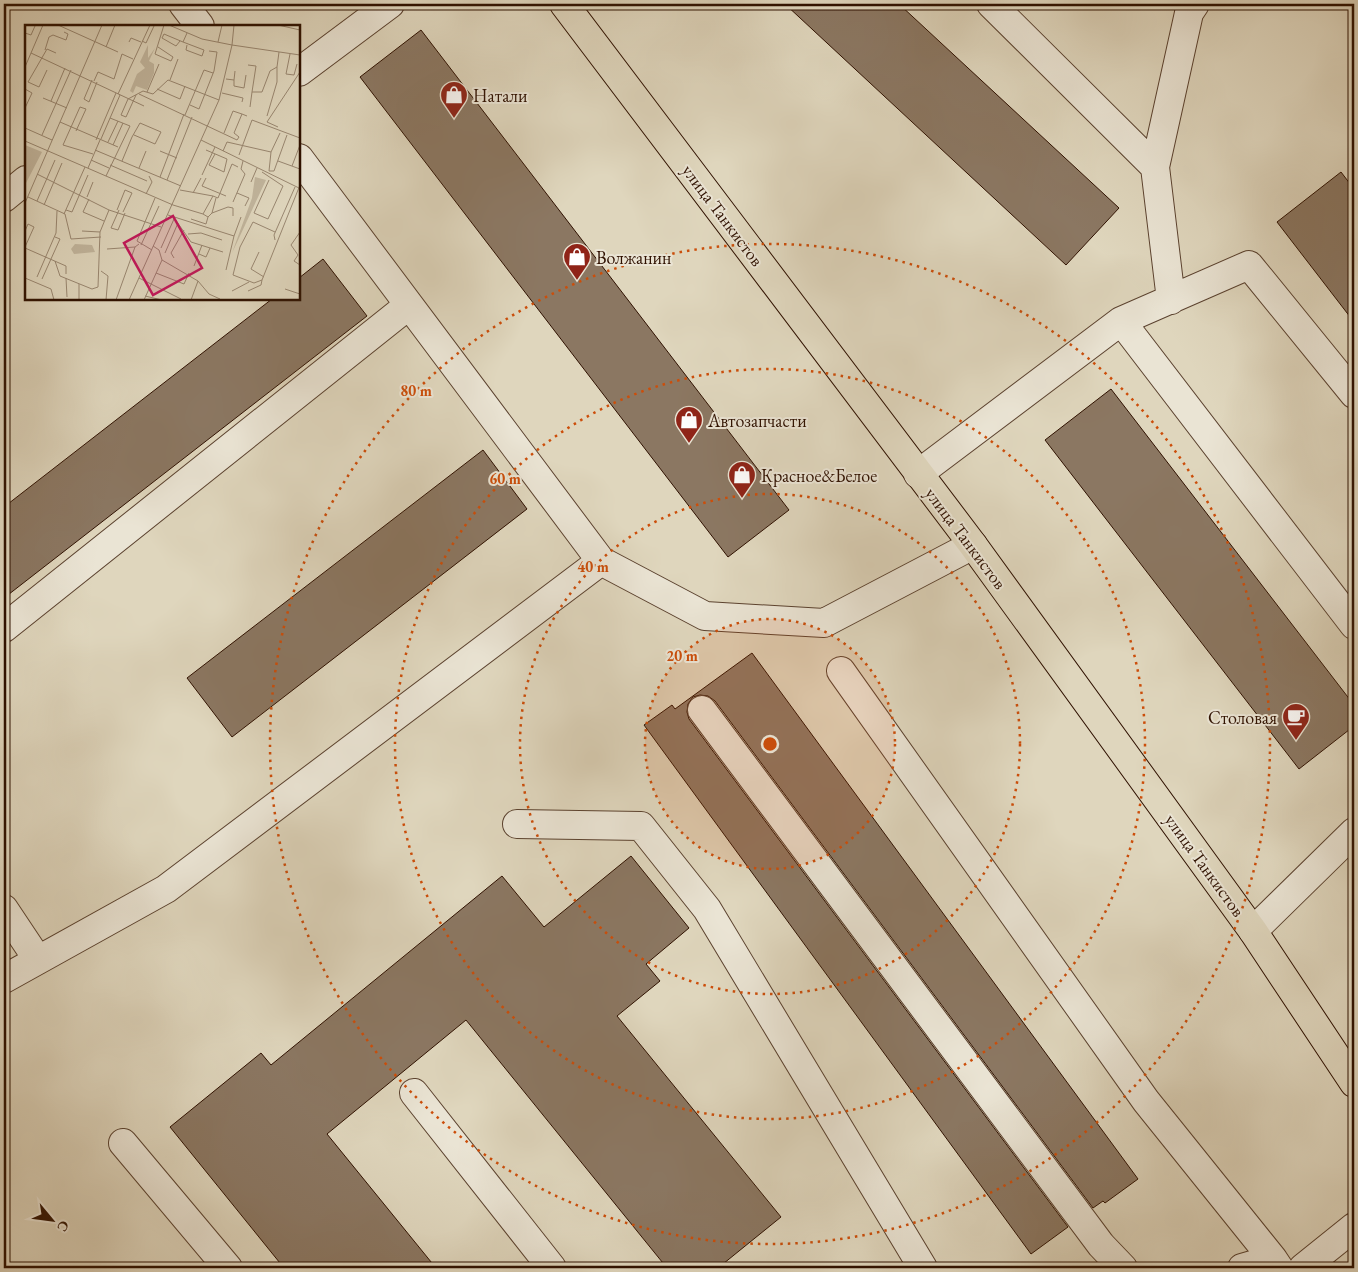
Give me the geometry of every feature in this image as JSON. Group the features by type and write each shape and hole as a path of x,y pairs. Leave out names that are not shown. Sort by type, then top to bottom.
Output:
{"main road":[{"name":"улица Танкистов","path":"564,4 972,545 1253,931 1354,1083"}],"lane":[{"path":"183,4 199,25"},
{"path":"300,71 390,4"},
{"path":"991,4 1154,167"},
{"path":"1170,300 1154,167 1189,14 1195,4"},
{"path":"300,159 601,561 705,616 824,623 972,545"},
{"path":"4,198 25,181"},
{"path":"918,474 1121,321 1249,265 1354,394"},
{"path":"4,628 409,305"},
{"path":"1121,321 1354,624"},
{"path":"4,979 166,889 601,561"},
{"path":"840,672 1146,1101 1276,1264"},
{"path":"702,710 1095,1237 1123,1268"},
{"path":"517,824 641,826 707,909 923,1268"},
{"path":"1253,931 1354,832"},
{"path":"4,909 38,960"},
{"path":"414,1093 552,1268"},
{"path":"124,1143 228,1268"},
{"path":"1303,1268 1354,1227"},
{"path":"1242,1268 1276,1264"}],"building":[{"path":"785,4 899,4 1119,208 1066,265"},
{"path":"421,30 789,510 728,557 360,77"},
{"path":"1341,172 1354,189 1354,322 1277,222"},
{"path":"323,259 367,316 4,598 4,507 271,300 300,300 300,277"},
{"path":"1111,389 1354,705 1354,726 1299,769 1045,440"},
{"path":"483,450 527,509 232,737 187,678"},
{"path":"752,653 1138,1179 1105,1203 1103,1201 1093,1208 715,701 708,696 700,695 693,697 688,704 687,712 689,719 1068,1227 1031,1254 644,725 672,705 675,709"},
{"path":"631,856 689,928 646,964 660,981 617,1016 781,1217 718,1268 667,1268 466,1020 327,1134 436,1268 284,1268 170,1127 261,1053 271,1065 502,876 544,927"}],"place":[{"name":"Натали","path":"454,119"},
{"name":"Волжанин","path":"577,281"},
{"name":"Автозапчасти","path":"689,444"},
{"name":"Красное&Белое","path":"742,499"},
{"name":"Столовая","path":"1296,741"}]}
